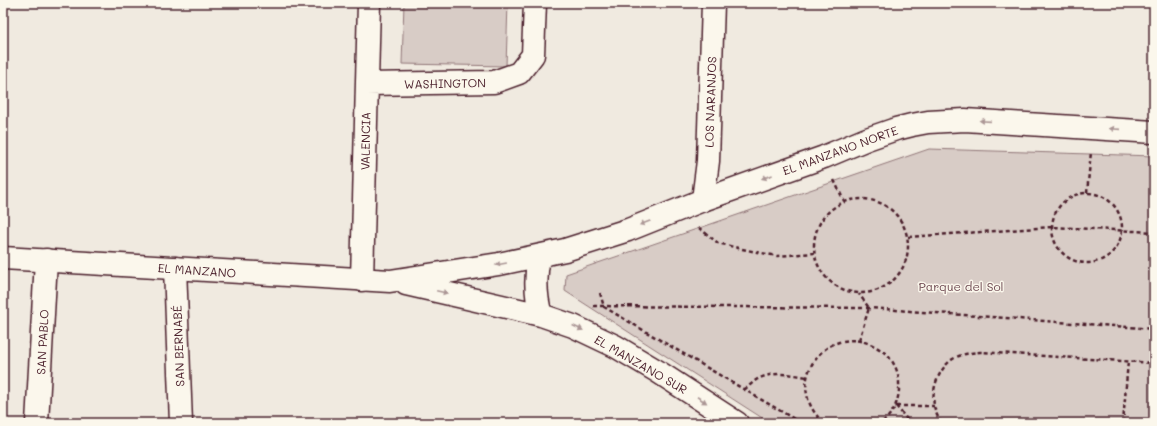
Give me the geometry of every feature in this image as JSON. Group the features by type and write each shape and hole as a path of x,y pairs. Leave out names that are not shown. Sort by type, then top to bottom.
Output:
{"street":[{"name":"VALENCIA","path":"362,280 369,3"},
{"name":"WASHINGTON","path":"367,84 494,82 519,72 534,54 535,3"},
{"name":"LOS NARANJOS","path":"694,204 708,161 713,3"},
{"name":"EL MANZANO NORTE","path":"539,257 611,236 824,157 867,139 896,129 928,122 966,120 1154,132"},
{"name":"EL MANZANO","path":"3,258 390,281 539,257"},
{"path":"539,257 535,289 541,315"},
{"name":"SAN PABLO","path":"37,423 46,260"},
{"name":"SAN BERNABÉ","path":"175,268 182,423"},
{"name":"EL MANZANO","path":"390,281 541,315"},
{"name":"EL MANZANO SUR","path":"541,315 573,326 615,346 657,370 737,423"}],"path":[{"path":"1084,151 1098,152"},
{"path":"1087,193 1091,152"},
{"path":"1087,193 1098,195 1108,200 1116,209 1121,218 1122,230 1119,243 1111,254 1099,261 1085,264 1072,260 1061,252 1054,241 1052,227 1054,214 1062,203 1074,196 1087,193"},
{"path":"858,199 872,200 884,204 895,213 904,224 908,237 908,252 905,265 897,277 886,286 874,292 860,294 847,292 835,286 825,277 818,266 814,253 814,240 817,228 824,217 833,208 844,201 858,199"},
{"path":"694,204 700,229 718,243 777,256 814,253"},
{"path":"692,231 707,226"},
{"path":"908,237 1052,227 1154,232"},
{"path":"600,293 604,307 801,423"},
{"path":"860,294 869,308"},
{"path":"591,306 869,308 1154,329"},
{"path":"859,340 869,308"},
{"path":"824,423 816,416 809,404 806,390 807,376 812,363 820,352 832,344 845,340 859,340 873,344 885,352 894,364 899,377 899,392 896,406 881,423"},
{"path":"942,423 934,406 933,394 938,377 950,361 963,354 980,352 1154,363"},
{"path":"1123,423 1128,361"},
{"path":"744,390 757,379 769,375 786,373 807,376"},
{"path":"896,406 934,406"},
{"path":"896,406 910,423"}],"green space":[{"path":"404,3 508,3 506,66 402,64"},
{"name":"Parque del Sol","path":"929,149 1154,156 1154,423 770,423 565,291 566,274"}]}
